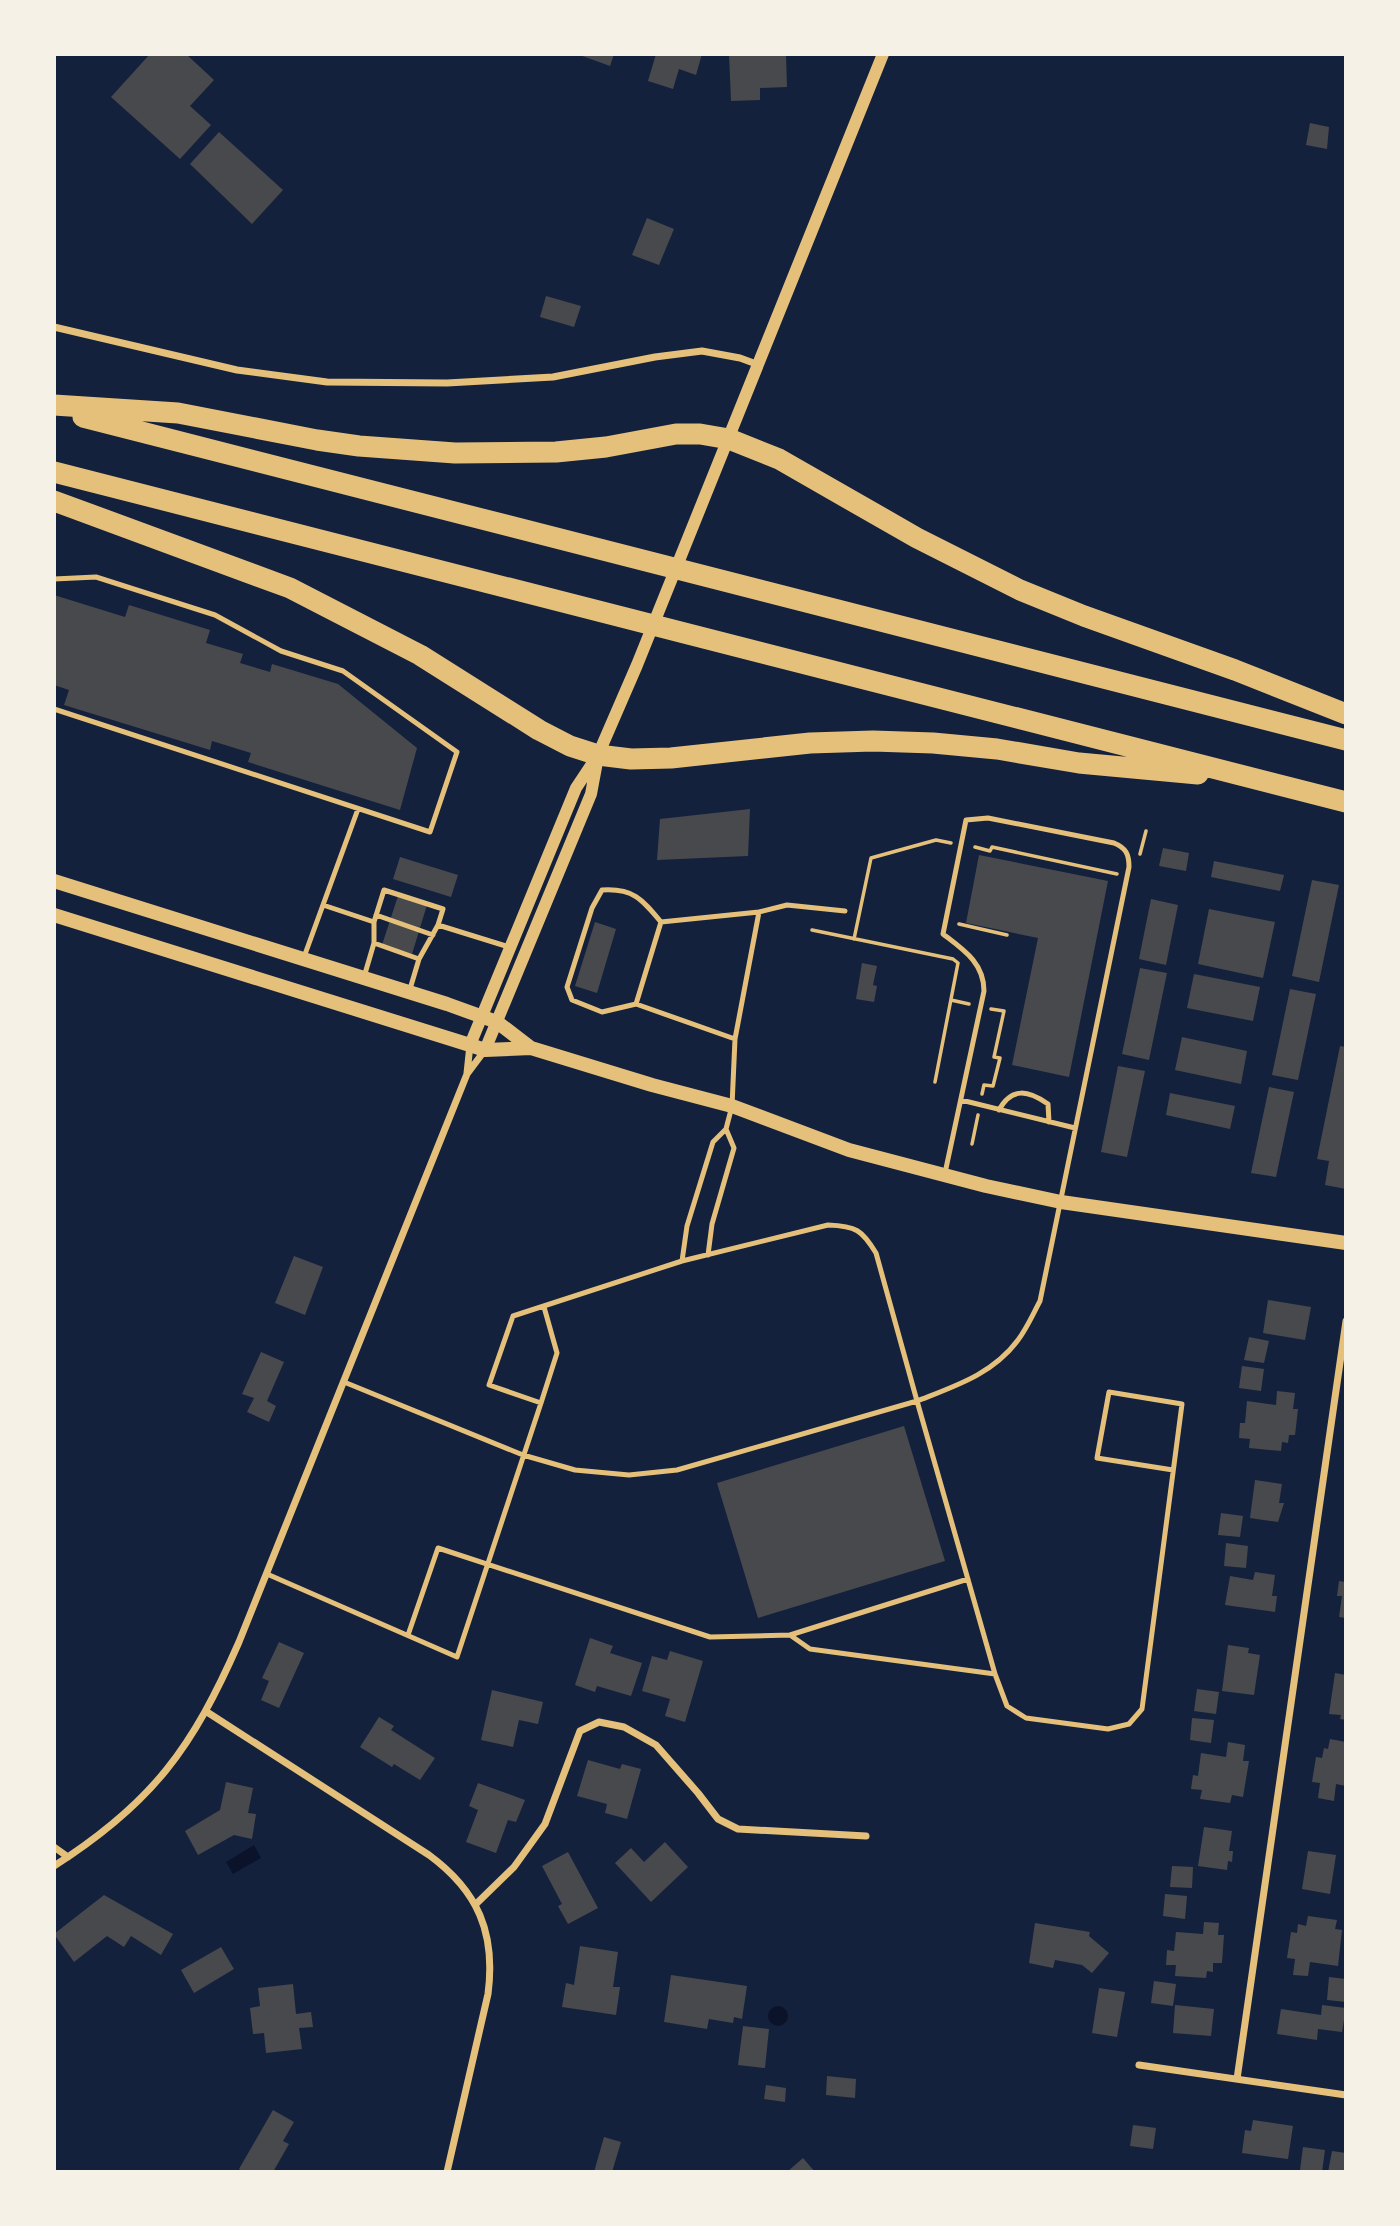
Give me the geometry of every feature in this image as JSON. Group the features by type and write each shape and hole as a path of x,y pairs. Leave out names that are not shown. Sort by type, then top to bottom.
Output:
{"highway":[{"path":"54,407 178,413 317,440 455,453 556,452 606,447 676,434 700,434 729,439 779,459 882,520 1020,590 1346,714"},
{"path":"54,407 1346,740"},
{"path":"54,472 1346,802"},
{"path":"54,501 290,587 420,655 539,730 570,746 598,755 645,759 810,743 921,742 996,749 1079,763 1266,781"}],"main road":[{"path":"54,881 481,1016 497,1022 531,1048"},
{"path":"54,915 485,1050 531,1048 732,1106 849,1150 945,1176 1061,1202 1346,1243"}],"street":[{"path":"467,1074 470,1045 509,947 576,788 598,755 694,527 883,54"},
{"path":"54,327 237,370 327,382 447,383 553,377 655,357 702,351 740,358 758,365"},
{"path":"54,1866 100,1836 145,1795 189,1742 206,1712 267,1574 467,1074 485,1050 591,794 598,755"},
{"path":"1237,2079 1346,1321"},
{"path":"206,1712 429,1855 463,1885 475,1904 490,1947 491,1972 447,2172"},
{"path":"475,1904 514,1867 545,1824 580,1731 599,1722 624,1727 656,1745 718,1819 738,1829 866,1836"},
{"path":"54,1847 68,1857"},
{"path":"1139,2065 1346,2095"}],"lane":[{"path":"54,579 96,577 215,615 281,651 343,671 457,752 430,832 54,709"},
{"path":"303,959 358,809"},
{"path":"344,1382 523,1455 575,1470 629,1475 677,1469 917,1401 994,1366 1018,1340 1040,1301 1127,876 1129,856 1123,847 988,818 966,821 943,934 974,960 984,978 981,1007 945,1176"},
{"path":"661,922 644,902 620,889 602,890 592,908 568,987 572,1000 603,1012 636,1004 735,1039"},
{"path":"363,978 374,943 374,919 384,890 443,909 438,925 419,959 410,992"},
{"path":"323,905 432,934"},
{"path":"661,922 759,912 787,905 845,911"},
{"path":"682,1261 687,1226 713,1142 726,1129 732,1106 735,1039 759,912"},
{"path":"636,1004 661,922"},
{"path":"438,925 509,947"},
{"path":"374,943 419,959"},
{"path":"999,1110 1006,1098 1017,1093 1036,1096 1048,1104 1049,1122"},
{"path":"961,1100 1075,1128"},
{"path":"708,1255 712,1224 734,1148 726,1129"},
{"path":"541,1404 489,1385 513,1316 682,1261 828,1225 848,1226 864,1234 876,1254 995,1675 1007,1706 1026,1718 1108,1729 1129,1724 1142,1709 1182,1404 1109,1392 1097,1458 1173,1470"},
{"path":"267,1574 457,1657 557,1353 544,1307"},
{"path":"408,1635 438,1548 710,1637 790,1635 968,1579"},
{"path":"790,1635 810,1648 995,1675"}],"path":[{"path":"855,939 871,858 936,839 990,851 992,847 1135,878 1146,831"},
{"path":"961,911 959,924 1007,935"},
{"path":"812,930 958,962 935,1082"},
{"path":"951,1000 1004,1011 993,1057 1000,1058 993,1086 984,1084 971,1144"}],"water":[{"path":"254,1845 261,1858 233,1874 226,1862"},
{"path":"774,2006 782,2006 788,2016 782,2026 774,2026 768,2020 768,2012"}],"building":[{"path":"150,54 186,54 214,80 190,106 211,125 180,159 111,97"},
{"path":"577,54 614,54 610,66"},
{"path":"656,54 702,54 696,75 679,69 673,89 648,81"},
{"path":"729,54 786,54 787,87 760,88 760,100 731,101"},
{"path":"1310,123 1329,127 1327,149 1306,145"},
{"path":"219,132 283,190 252,224 190,164"},
{"path":"647,218 674,229 659,265 632,255"},
{"path":"546,296 581,306 574,327 540,317"},
{"path":"54,595 125,617 129,605 210,630 206,643 243,654 240,663 270,672 272,664 338,684 417,748 400,810 248,762 251,753 212,741 210,750 64,705 69,690 54,685"},
{"path":"750,809 748,856 657,860 660,819"},
{"path":"1163,848 1189,853 1186,871 1159,866"},
{"path":"979,855 1108,881 1069,1077 1012,1065 1038,938 966,923"},
{"path":"400,857 458,875 451,897 393,879"},
{"path":"1214,861 1284,875 1280,891 1211,877"},
{"path":"1312,880 1339,885 1319,982 1292,976"},
{"path":"398,896 427,905 412,954 382,945"},
{"path":"1151,899 1178,905 1166,965 1139,959"},
{"path":"1209,909 1275,922 1263,978 1198,964"},
{"path":"595,922 616,929 597,993 575,986"},
{"path":"862,963 877,966 873,985 877,986 874,1002 856,999"},
{"path":"1140,968 1167,973 1149,1060 1122,1054"},
{"path":"1194,974 1260,987 1253,1021 1187,1008"},
{"path":"1290,989 1316,994 1298,1080 1272,1075"},
{"path":"1182,1037 1247,1051 1241,1084 1175,1070"},
{"path":"1340,1046 1346,1047 1346,1189 1325,1185 1329,1161 1317,1159"},
{"path":"1118,1066 1145,1071 1127,1157 1101,1152"},
{"path":"1269,1087 1294,1092 1276,1177 1251,1173"},
{"path":"1170,1093 1235,1106 1230,1129 1166,1115"},
{"path":"294,1256 323,1267 305,1315 275,1303"},
{"path":"1268,1300 1311,1307 1305,1340 1263,1333"},
{"path":"1249,1337 1269,1341 1264,1363 1244,1360"},
{"path":"261,1352 284,1362 267,1401 276,1406 269,1422 247,1412 254,1398 242,1394"},
{"path":"1242,1366 1264,1369 1261,1391 1239,1388"},
{"path":"1277,1391 1295,1393 1293,1409 1298,1409 1295,1435 1289,1435 1288,1443 1282,1442 1281,1451 1249,1448 1250,1439 1239,1438 1240,1423 1245,1423 1247,1401 1276,1405"},
{"path":"904,1426 945,1561 758,1618 717,1483"},
{"path":"1255,1480 1282,1484 1279,1503 1284,1503 1278,1522 1250,1518"},
{"path":"1221,1513 1243,1516 1240,1537 1218,1535"},
{"path":"1226,1543 1248,1546 1246,1568 1224,1566"},
{"path":"1255,1572 1275,1575 1272,1596 1277,1596 1275,1612 1225,1605 1230,1576 1253,1580"},
{"path":"1339,1581 1346,1582 1346,1618 1339,1617 1342,1596 1337,1596"},
{"path":"590,1638 613,1646 610,1653 642,1663 631,1696 597,1686 595,1692 575,1685"},
{"path":"279,1642 304,1653 279,1708 261,1700 269,1681 262,1678"},
{"path":"1228,1645 1249,1648 1248,1653 1260,1655 1254,1695 1222,1691"},
{"path":"670,1651 703,1661 685,1722 665,1716 670,1699 642,1691 652,1656 667,1660"},
{"path":"1335,1673 1346,1675 1346,1720 1340,1719 1341,1715 1329,1714"},
{"path":"1197,1689 1219,1692 1216,1714 1194,1711"},
{"path":"492,1690 543,1702 538,1724 519,1720 513,1747 481,1740"},
{"path":"379,1717 394,1726 391,1730 435,1758 420,1780 394,1764 392,1767 360,1747"},
{"path":"1192,1718 1214,1720 1211,1743 1190,1740"},
{"path":"1330,1739 1346,1742 1346,1786 1336,1784 1334,1801 1318,1798 1320,1783 1312,1782 1316,1757 1322,1758"},
{"path":"1228,1742 1245,1745 1243,1761 1249,1761 1243,1797 1232,1795 1230,1803 1200,1799 1202,1790 1191,1789 1193,1775 1198,1776 1201,1753 1226,1757"},
{"path":"588,1760 620,1769 622,1764 641,1769 627,1819 605,1813 607,1804 577,1796"},
{"path":"226,1782 253,1788 248,1813 256,1814 252,1839 234,1835 198,1855 185,1831 220,1810"},
{"path":"478,1783 525,1800 516,1822 508,1820 496,1853 466,1842 478,1810 469,1806"},
{"path":"1204,1827 1232,1831 1229,1851 1233,1851 1232,1862 1228,1861 1227,1870 1198,1866"},
{"path":"665,1842 688,1867 651,1902 615,1863 631,1848 644,1862"},
{"path":"1308,1851 1336,1855 1330,1894 1302,1889"},
{"path":"568,1852 598,1908 568,1924 558,1906 562,1904 542,1866"},
{"path":"1172,1866 1193,1867 1192,1888 1170,1887"},
{"path":"1165,1894 1187,1896 1185,1919 1163,1916"},
{"path":"104,1895 173,1934 161,1955 131,1936 124,1947 107,1936 74,1962 54,1934"},
{"path":"1308,1916 1337,1920 1335,1929 1342,1930 1338,1966 1310,1962 1308,1976 1293,1975 1295,1959 1287,1958 1291,1932 1297,1933 1298,1924 1306,1926"},
{"path":"1204,1922 1219,1923 1218,1935 1224,1935 1222,1963 1213,1963 1213,1972 1207,1971 1206,1978 1175,1976 1176,1965 1166,1965 1167,1950 1174,1951 1176,1932 1203,1934"},
{"path":"1035,1923 1090,1932 1089,1936 1109,1953 1092,1973 1082,1965 1055,1960 1053,1968 1029,1963"},
{"path":"580,1946 618,1952 613,1987 620,1987 616,2015 562,2007 566,1983 574,1985"},
{"path":"221,1947 234,1969 194,1993 181,1970"},
{"path":"671,1975 747,1986 742,2019 734,2017 733,2023 709,2019 707,2029 664,2022"},
{"path":"1329,1977 1346,1979 1346,2002 1327,2000"},
{"path":"1154,1981 1176,1984 1173,2006 1151,2003"},
{"path":"293,1984 296,2014 311,2012 313,2027 299,2028 302,2049 266,2053 264,2033 253,2034 250,2008 260,2006 258,1988"},
{"path":"1099,1988 1125,1992 1117,2037 1092,2033"},
{"path":"1175,2005 1214,2009 1211,2036 1173,2033"},
{"path":"1322,2005 1346,2008 1342,2032 1318,2029 1317,2040 1277,2034 1281,2009 1321,2015"},
{"path":"743,2026 769,2029 765,2068 738,2065"},
{"path":"827,2076 856,2079 855,2098 826,2095"},
{"path":"766,2085 786,2088 785,2102 764,2099"},
{"path":"273,2110 294,2122 283,2141 289,2144 273,2172 244,2172 239,2169"},
{"path":"1253,2120 1293,2126 1288,2159 1242,2153 1245,2130 1251,2131"},
{"path":"1133,2125 1156,2128 1153,2149 1130,2146"},
{"path":"604,2137 621,2142 612,2172 594,2172"},
{"path":"1303,2147 1325,2150 1322,2172 1300,2170"},
{"path":"1332,2151 1346,2153 1346,2172 1328,2172"},
{"path":"803,2158 815,2172 787,2172"}]}
